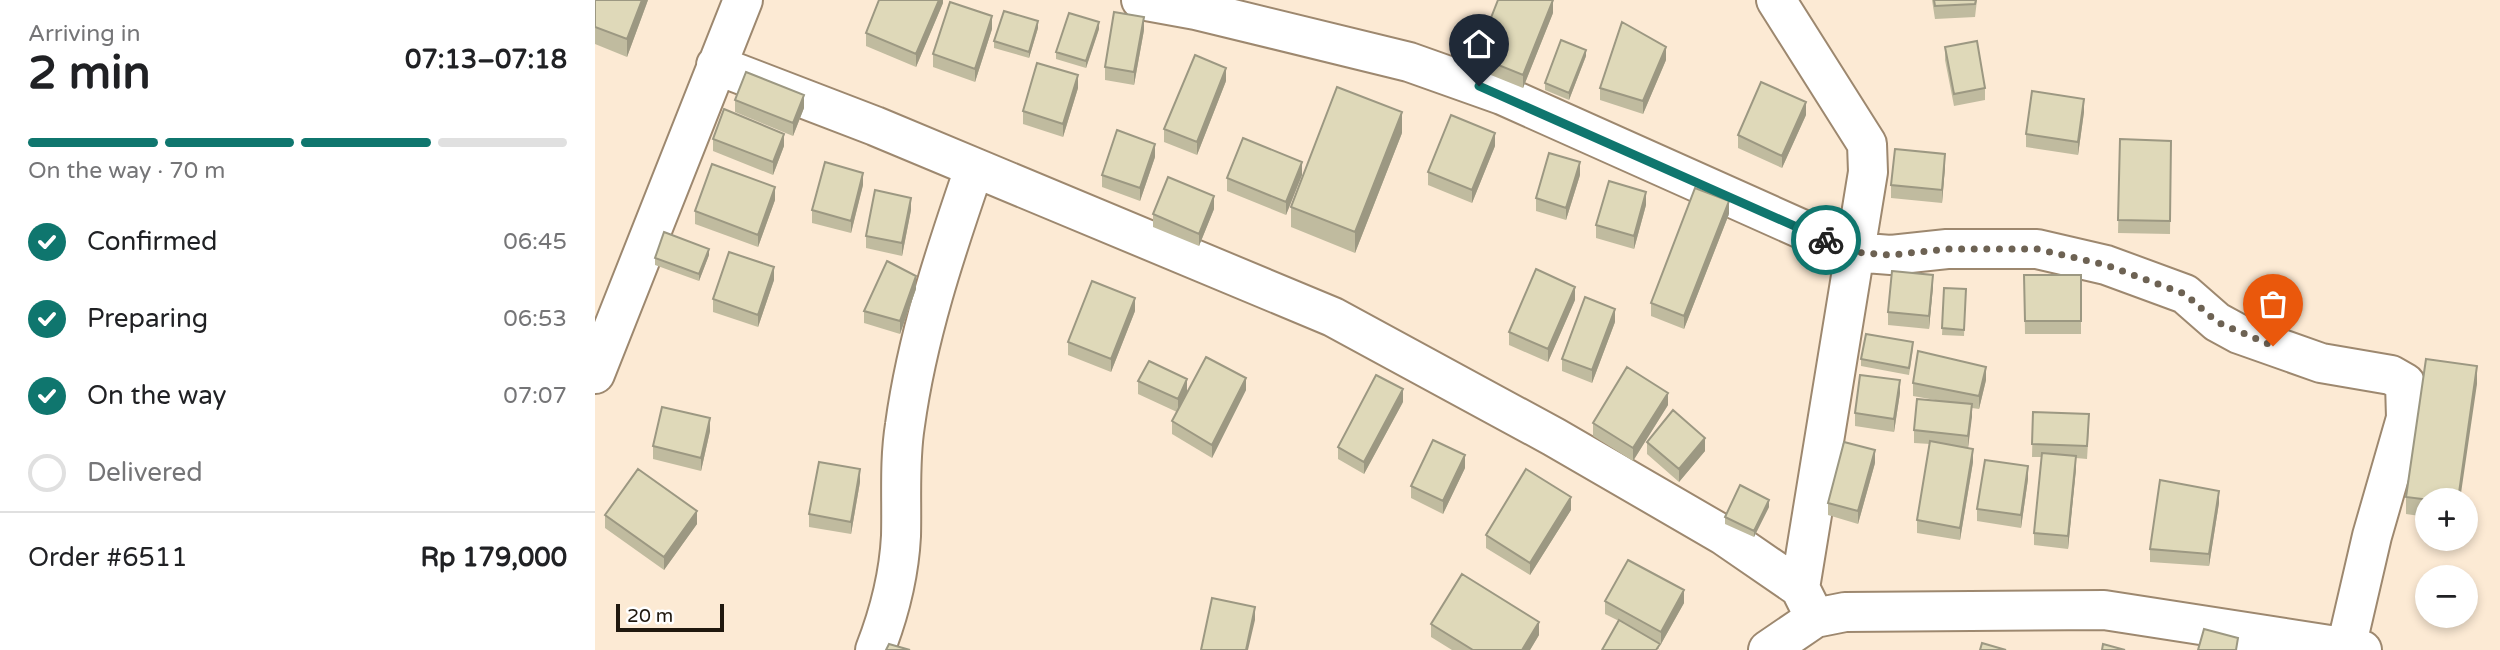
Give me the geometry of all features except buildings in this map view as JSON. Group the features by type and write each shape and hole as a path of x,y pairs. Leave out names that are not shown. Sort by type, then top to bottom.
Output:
{"street":[{"path":"595,374 743,0"},
{"path":"716,65 875,126 1333,317 1637,484 1723,535 1808,603 1845,612 2104,610 2176,619 2266,644 2354,649 2406,418 2405,383 2391,375 2321,363 2239,334 2217,322 2185,294 2106,265 2037,249 1947,249 1891,255 1853,252 1488,90 1409,62 1208,13 1141,0"},
{"path":"1768,650 1808,603 1853,252 1868,172 1867,144 1776,0"},
{"path":"875,650 895,585 901,537 899,495 905,425 928,308 974,169"}],"way so far":[{"path":"1826,240 1853,252 1891,255 1947,249 2037,249 2106,265 2185,294 2217,322 2239,334 2273,346"}],"route":[{"path":"1479,86 1826,240"}]}
